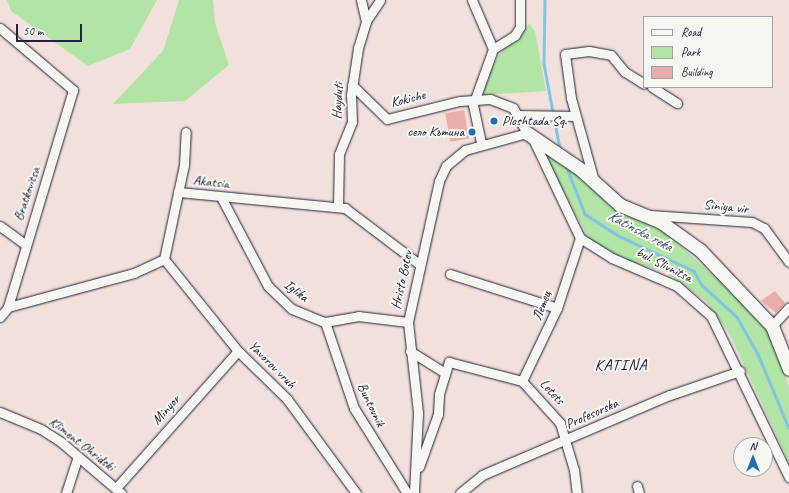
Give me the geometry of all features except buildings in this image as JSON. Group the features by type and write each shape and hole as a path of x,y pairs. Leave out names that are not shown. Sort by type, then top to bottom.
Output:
{"street":[{"path":"361,0 366,21"},
{"name":"Hayduti","path":"338,207 339,154 352,122 352,85 366,21 380,0"},
{"path":"472,0 493,49 491,62 476,94 474,120 481,143"},
{"path":"493,49 515,35 520,27 520,0"},
{"name":"Bratkovitsa","path":"0,28 73,90 8,307"},
{"path":"595,182 570,115 565,54 589,51 611,55 625,72 643,83"},
{"name":"Kokiche","path":"352,85 387,119 476,94"},
{"path":"654,88 677,103"},
{"path":"476,94 507,104 518,115 534,139 580,238"},
{"path":"518,115 542,117 570,115"},
{"path":"178,192 186,132"},
{"name":"Hristo Botev","path":"414,493 418,413 408,322 419,264 446,166 454,157 481,143 534,139"},
{"name":"bul. Slivnitsa","path":"534,139 580,169 620,205 643,214 678,232 700,250 772,326 784,344 789,369"},
{"name":"Akatsia","path":"164,259 178,192 345,208 419,264"},
{"name":"Iglika","path":"221,197 268,286 292,309 326,322"},
{"name":"Siniya vir","path":"643,214 752,222 764,228 789,262"},
{"path":"0,226 26,245"},
{"name":"bul. Slivnitsa","path":"580,238 612,258 677,286 696,300 721,331 789,477"},
{"name":"Летец","path":"522,381 557,308 580,238"},
{"path":"0,317 8,307 134,273 164,259"},
{"name":"Yavorov vruh","path":"164,259 238,351 287,399 356,493"},
{"path":"450,274 557,308"},
{"path":"772,326 789,307"},
{"path":"326,322 358,316 408,322"},
{"name":"Buntovnik","path":"326,322 354,408 407,493"},
{"name":"Minyor","path":"118,491 238,351"},
{"path":"410,351 444,372"},
{"path":"416,476 438,414 444,372 449,362 522,381"},
{"name":"Profesorska","path":"460,493 482,475 566,441 670,395 740,371"},
{"name":"Letets","path":"522,381 553,413 566,441 577,493"},
{"name":"Kliment Ohridski","path":"0,412 41,429 78,457 118,491"},
{"path":"66,493 78,457"}],"green space":[{"path":"7,0 157,0 130,49 88,66 11,11"},
{"path":"179,0 213,0 215,23 229,65 185,101 113,104 163,51"},
{"path":"529,24 535,31 546,91 485,95 483,87 486,76 501,52"},
{"path":"543,153 589,181 605,202 625,214 658,226 753,311 773,336 789,388 789,462 730,335 707,302 666,272 623,259 590,241"}],"waterway":[{"name":"Katinska reka","path":"545,0 544,64 560,149"},
{"name":"Katinska reka","path":"566,165 585,214 619,236 694,271 702,285 737,317 758,354 789,428"}],"place":[{"name":"Ploshtada Sq.","path":"494,121"},
{"name":"село Кътина","path":"472,132"}],"district":[{"name":"KATINA","path":"621,365"}]}
